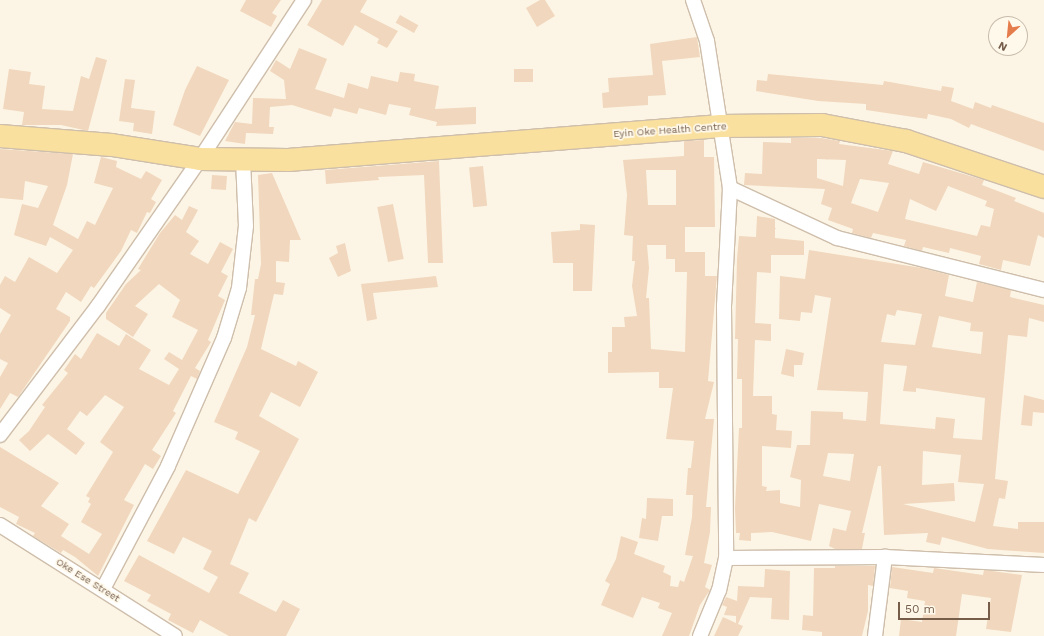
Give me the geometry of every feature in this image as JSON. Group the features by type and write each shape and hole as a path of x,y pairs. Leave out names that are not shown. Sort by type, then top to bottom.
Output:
{"main road":[{"name":"Eyin Oke Health Centre","path":"0,136 112,145 200,159 288,160 721,126 822,125 871,133 938,151 1044,187"}],"street":[{"path":"0,435 98,306 200,159 244,89 304,0"},
{"path":"695,5 707,41 730,188 724,313 726,558 718,590 700,636"},
{"path":"103,588 168,466 224,338 239,288 244,241 247,160"},
{"path":"730,188 838,238 1044,290"},
{"name":"Oke Ese Street","path":"0,526 103,588 175,636"},
{"path":"726,558 885,557 1044,565"},
{"path":"875,636 885,557"}],"building":[{"path":"246,0 281,0 272,13 277,16 271,27 240,11"},
{"path":"322,0 367,0 360,12 398,31 387,48 377,43 379,39 355,25 343,46 307,25"},
{"path":"540,0 545,0 555,16 537,27 526,8"},
{"path":"400,15 418,25 414,33 396,23"},
{"path":"697,37 700,57 662,61 666,95 648,96 648,105 603,108 602,93 609,92 608,78 653,75 650,44"},
{"path":"299,48 327,59 315,89 344,98 348,83 368,89 371,76 398,82 400,72 415,74 414,81 439,86 435,109 476,107 476,124 436,126 437,122 409,115 411,108 389,104 386,115 359,108 357,114 334,108 331,117 292,105 270,107 269,127 274,127 273,134 246,133 245,144 225,141 235,122 252,124 253,98 286,99 284,80 270,71 276,60 290,69"},
{"path":"96,57 107,60 88,131 61,125 22,125 24,112 3,109 9,69 31,72 29,84 45,86 42,109 73,111 81,76 89,79"},
{"path":"197,66 229,80 200,136 173,125 185,90"},
{"path":"514,69 533,69 533,82 514,82"},
{"path":"768,74 883,85 884,81 941,91 942,86 954,88 951,101 973,109 975,102 991,108 992,105 1044,123 1044,151 971,124 969,128 951,119 928,114 927,119 866,110 866,104 818,101 756,91 757,80 767,81"},
{"path":"125,79 135,80 131,108 155,111 152,134 133,131 134,123 119,121"},
{"path":"791,138 821,138 840,141 839,144 893,151 888,164 919,174 923,162 984,180 982,185 1016,198 1014,201 1044,213 1044,238 1038,235 1030,266 1003,260 1001,270 979,264 981,256 950,248 949,253 923,247 922,251 904,246 906,240 873,233 871,238 852,233 853,229 828,220 832,208 821,204 825,189 744,185 745,173 762,174 763,142 791,143","holes":["817,159 846,160 843,186 817,178","860,179 889,183 878,212 851,203","948,186 987,201 985,206 994,209 990,227 981,225 977,236 905,219 910,199 936,211"]},
{"path":"704,140 704,157 714,157 715,227 685,227 685,252 705,252 705,276 717,276 708,381 714,382 705,419 714,419 706,507 711,507 710,532 704,563 712,565 705,587 710,590 700,605 689,636 662,636 672,613 658,608 660,603 642,597 633,618 601,605 610,584 605,581 616,559 621,536 638,542 634,554 665,566 663,572 671,576 670,586 678,587 680,580 684,582 693,556 685,555 692,517 693,495 686,495 688,468 691,468 694,441 666,439 673,388 659,388 659,372 608,373 608,352 612,352 612,327 625,327 624,317 637,316 632,286 635,261 632,261 633,236 624,235 627,195 623,160 684,156 684,141","holes":["646,170 676,170 676,205 648,205","647,245 666,245 666,259 675,259 675,272 687,272 685,352 651,349 649,298 646,298 649,268"]},
{"path":"0,149 73,154 67,185 53,225 78,239 87,221 95,225 113,188 94,183 101,157 117,161 116,167 141,179 146,171 162,180 151,199 156,202 150,213 147,212 137,233 131,230 121,251 94,288 91,286 81,302 66,292 56,309 70,317 70,321 18,397 10,393 0,409 0,377 8,363 0,359 0,334 11,315 0,308 0,285 5,276 15,282 29,257 57,273 73,250 50,237 46,246 14,235 22,204 38,208 48,186 25,181 23,200 0,198"},
{"path":"439,161 443,263 428,263 424,175 378,177 379,180 326,184 325,170"},
{"path":"483,166 487,206 473,207 469,167"},
{"path":"272,173 301,240 290,240 289,262 276,261 276,282 285,283 283,295 274,294 261,349 296,366 298,361 318,372 300,407 271,392 259,416 299,439 256,522 249,518 230,564 249,573 239,593 276,612 283,600 300,609 286,636 229,636 200,620 193,633 168,620 171,614 147,601 151,595 124,581 139,555 209,593 218,577 203,569 212,551 183,537 174,554 147,541 186,470 238,494 260,451 235,439 238,432 214,422 247,347 255,315 251,315 255,279 258,279 261,264 258,175"},
{"path":"212,175 227,176 226,190 211,189"},
{"path":"393,204 404,259 388,262 377,207"},
{"path":"189,206 198,210 186,232 199,241 190,254 208,264 220,242 233,249 221,272 228,276 218,296 225,300 208,340 211,342 195,368 200,371 197,379 191,376 173,411 176,413 152,450 161,456 153,469 145,464 124,500 134,505 98,576 75,557 63,550 61,553 33,536 35,533 16,524 19,517 0,507 0,447 59,483 41,506 69,524 61,536 89,554 102,534 81,522 91,504 88,502 90,498 86,496 113,452 100,442 124,407 105,395 87,416 80,411 67,429 85,443 76,455 48,434 30,451 19,440 29,431 45,407 42,405 68,373 64,370 75,354 81,359 97,333 119,346 126,334 151,350 139,369 169,385 179,369 164,359 169,352 182,360 198,330 172,317 180,300 159,284 135,306 148,314 133,337 106,319 106,313 126,284 141,270 138,269 160,233 175,215 182,220"},
{"path":"757,216 775,219 775,238 804,241 804,255 771,255 771,273 757,272 755,323 771,324 771,341 755,340 753,396 772,396 772,414 777,415 776,430 792,431 791,448 762,446 762,486 767,487 766,491 780,490 780,503 800,507 801,480 790,477 797,445 810,445 811,411 843,412 843,419 866,421 868,392 817,390 831,298 815,295 812,313 801,312 800,321 779,319 780,276 805,279 809,250 922,268 949,275 945,296 973,302 977,282 1011,290 1010,297 1044,305 1044,322 1029,318 1027,337 1008,335 995,479 1008,481 1005,499 999,498 993,526 1018,529 1018,522 1044,522 1044,553 988,549 942,537 940,545 926,542 928,533 884,535 881,466 878,466 862,533 865,533 862,549 835,549 829,546 833,528 846,531 851,511 819,504 811,541 772,532 751,533 751,541 739,540 740,533 736,533 735,508 739,428 742,428 742,379 737,379 738,339 735,339 737,259 739,236 756,237","holes":["897,310 922,314 915,345 881,342 887,314 895,316","939,316 971,323 970,331 983,332 981,354 932,347","884,364 907,366 903,391 916,392 916,388 985,398 982,440 953,438 955,419 936,417 935,429 880,424","923,451 961,455 958,482 984,484 975,522 903,504 955,501 954,483 922,485","828,453 854,454 850,481 823,476"]},
{"path":"580,224 595,225 592,291 573,291 573,263 553,263 551,232 580,230"},
{"path":"345,243 351,271 338,277 329,258 338,253 336,246"},
{"path":"436,276 438,287 373,293 377,319 367,321 361,284"},
{"path":"786,349 804,353 802,365 794,365 794,377 781,374"},
{"path":"1024,395 1044,400 1044,413 1033,412 1032,426 1021,425"},
{"path":"647,498 673,499 673,516 662,516 658,541 639,538 642,518 646,519"},
{"path":"835,566 875,566 873,586 868,585 868,611 862,636 822,636 822,632 802,630 803,615 813,616 814,568 835,568"},
{"path":"892,567 933,573 934,568 983,575 984,570 1022,575 1011,632 986,629 991,598 962,594 956,636 899,636 901,619 922,622 925,601 907,598 908,591 890,588"},
{"path":"765,569 790,571 789,620 771,619 772,598 750,597 738,624 743,626 738,636 714,636 723,617 736,623 736,616 724,615 727,607 722,605 726,597 737,601 738,586 764,587"}]}
